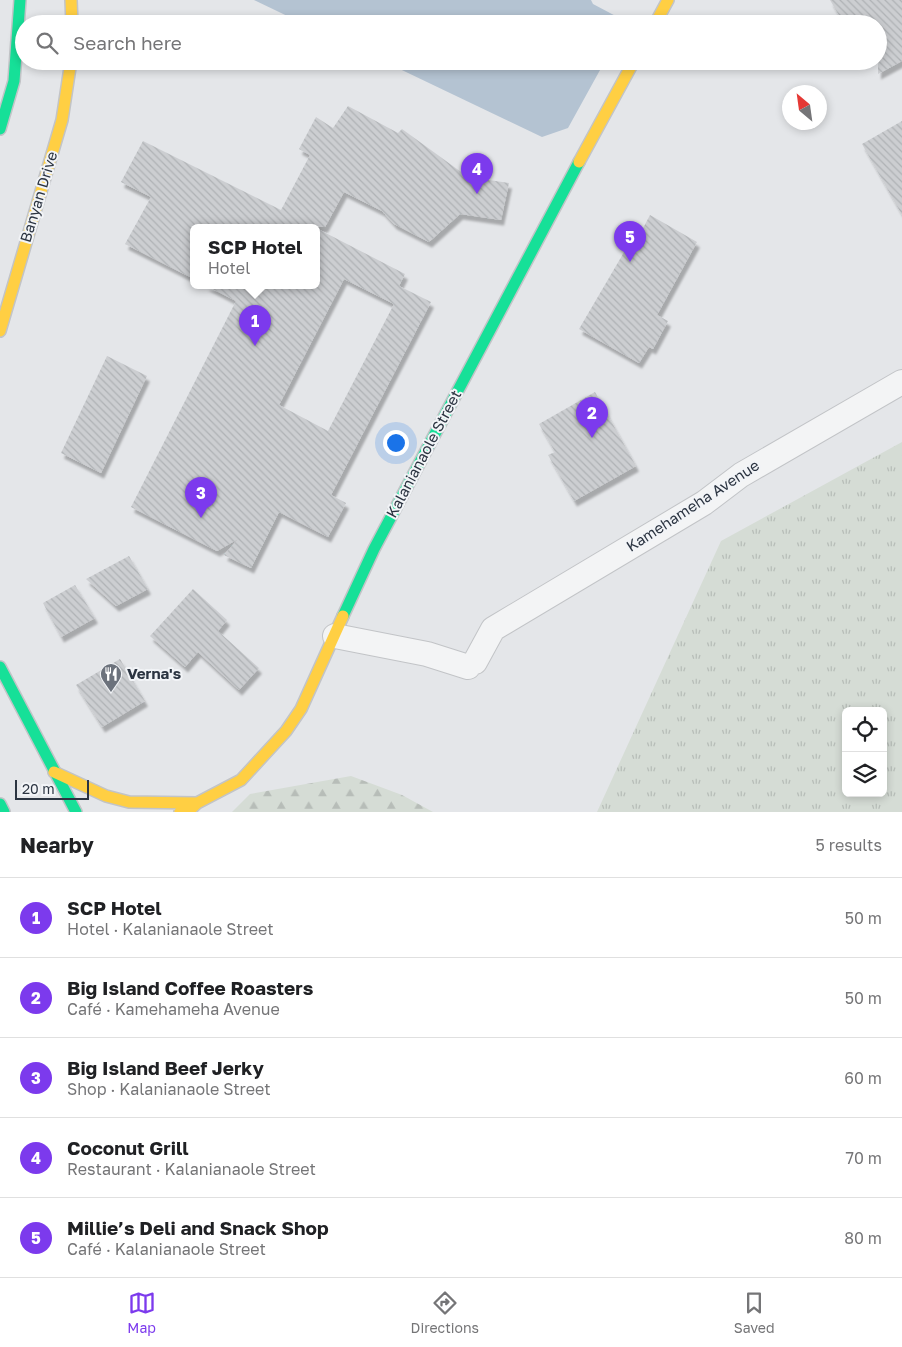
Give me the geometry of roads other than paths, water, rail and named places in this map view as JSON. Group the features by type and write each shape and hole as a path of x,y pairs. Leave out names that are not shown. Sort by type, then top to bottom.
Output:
{"main road":[{"path":"19,15 20,0"},
{"path":"71,0 72,15"},
{"path":"660,15 668,0"},
{"path":"0,129 14,81 15,68"},
{"name":"Banyan Drive","path":"0,331 62,120 69,70"},
{"name":"Kalanianaole Street","path":"180,812 241,780 286,731 301,709 374,549 564,189 629,70"},
{"path":"0,667 76,812"},
{"path":"54,772 106,796 129,802 197,803"},
{"path":"188,812 197,803"},
{"path":"0,804 4,812"}],"street":[{"name":"Kamehameha Avenue","path":"331,646 427,654 471,664 493,629 704,503 741,475 902,382"}],"water":[{"path":"254,0 591,0 593,4 614,15 285,15"},
{"path":"402,70 600,70 568,128 542,137"}],"place":[{"name":"Coconut Grill","path":"477,194"},
{"name":"Millie’s Deli and Snack Shop","path":"630,262"},
{"name":"SCP Hotel","path":"255,346"},
{"name":"Big Island Coffee Roasters","path":"592,438"},
{"name":"Big Island Beef Jerky","path":"201,518"},
{"name":"Verna's","path":"111,693"}]}
